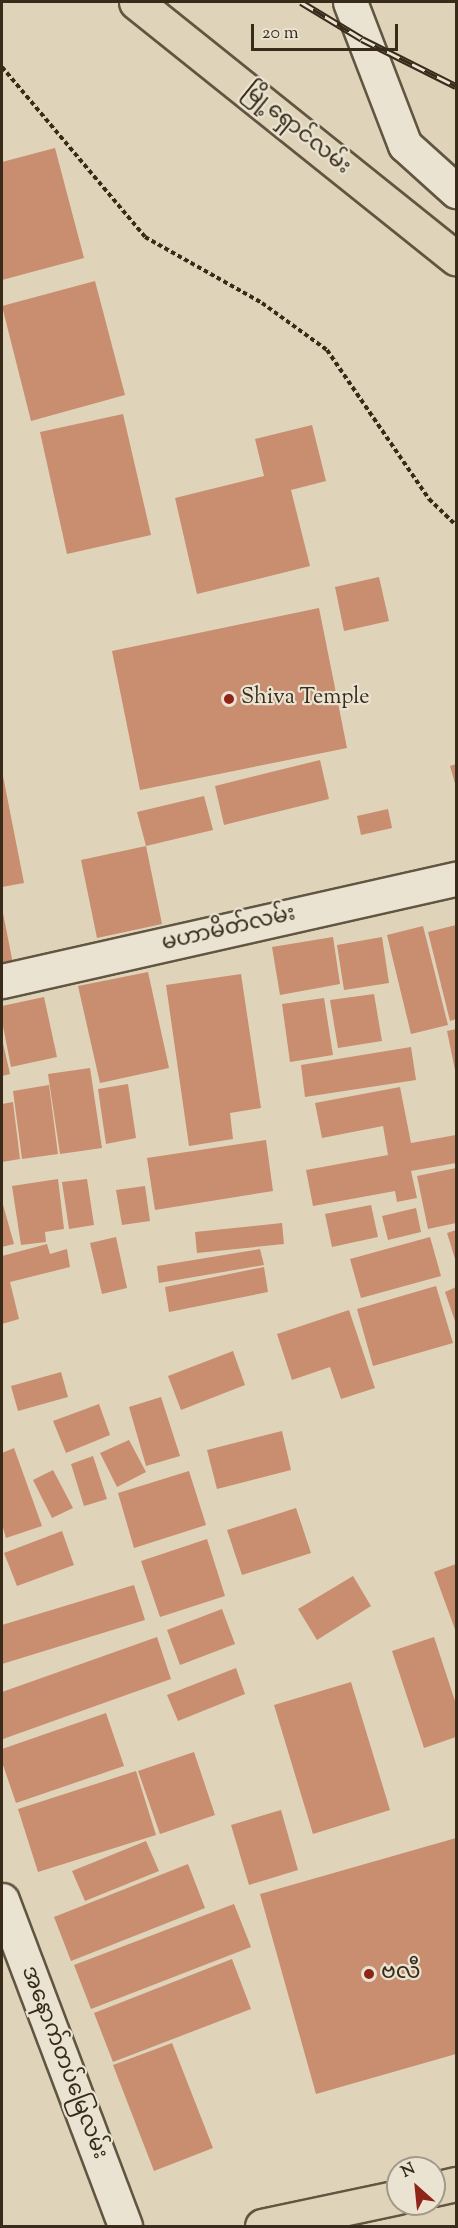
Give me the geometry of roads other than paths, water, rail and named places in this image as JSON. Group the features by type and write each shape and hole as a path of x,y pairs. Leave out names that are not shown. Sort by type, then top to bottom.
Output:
{"main road":[{"name":"မြို့ရှောင်လမ်း","path":"136,2 456,258"},
{"path":"262,2226 386,2200"}],"street":[{"path":"350,2 405,145 456,190"},
{"name":"မဟာမိတ်လမ်း","path":"2,981 456,879"},
{"name":"အနောက်တပ်မြေလမ်း","path":"2,1900 125,2226"}],"railway":[{"path":"301,2 362,39 456,86"}],"place":[{"name":"Shiva Temple","path":"229,699"},
{"name":"ဗလီ","path":"369,1974"}]}
